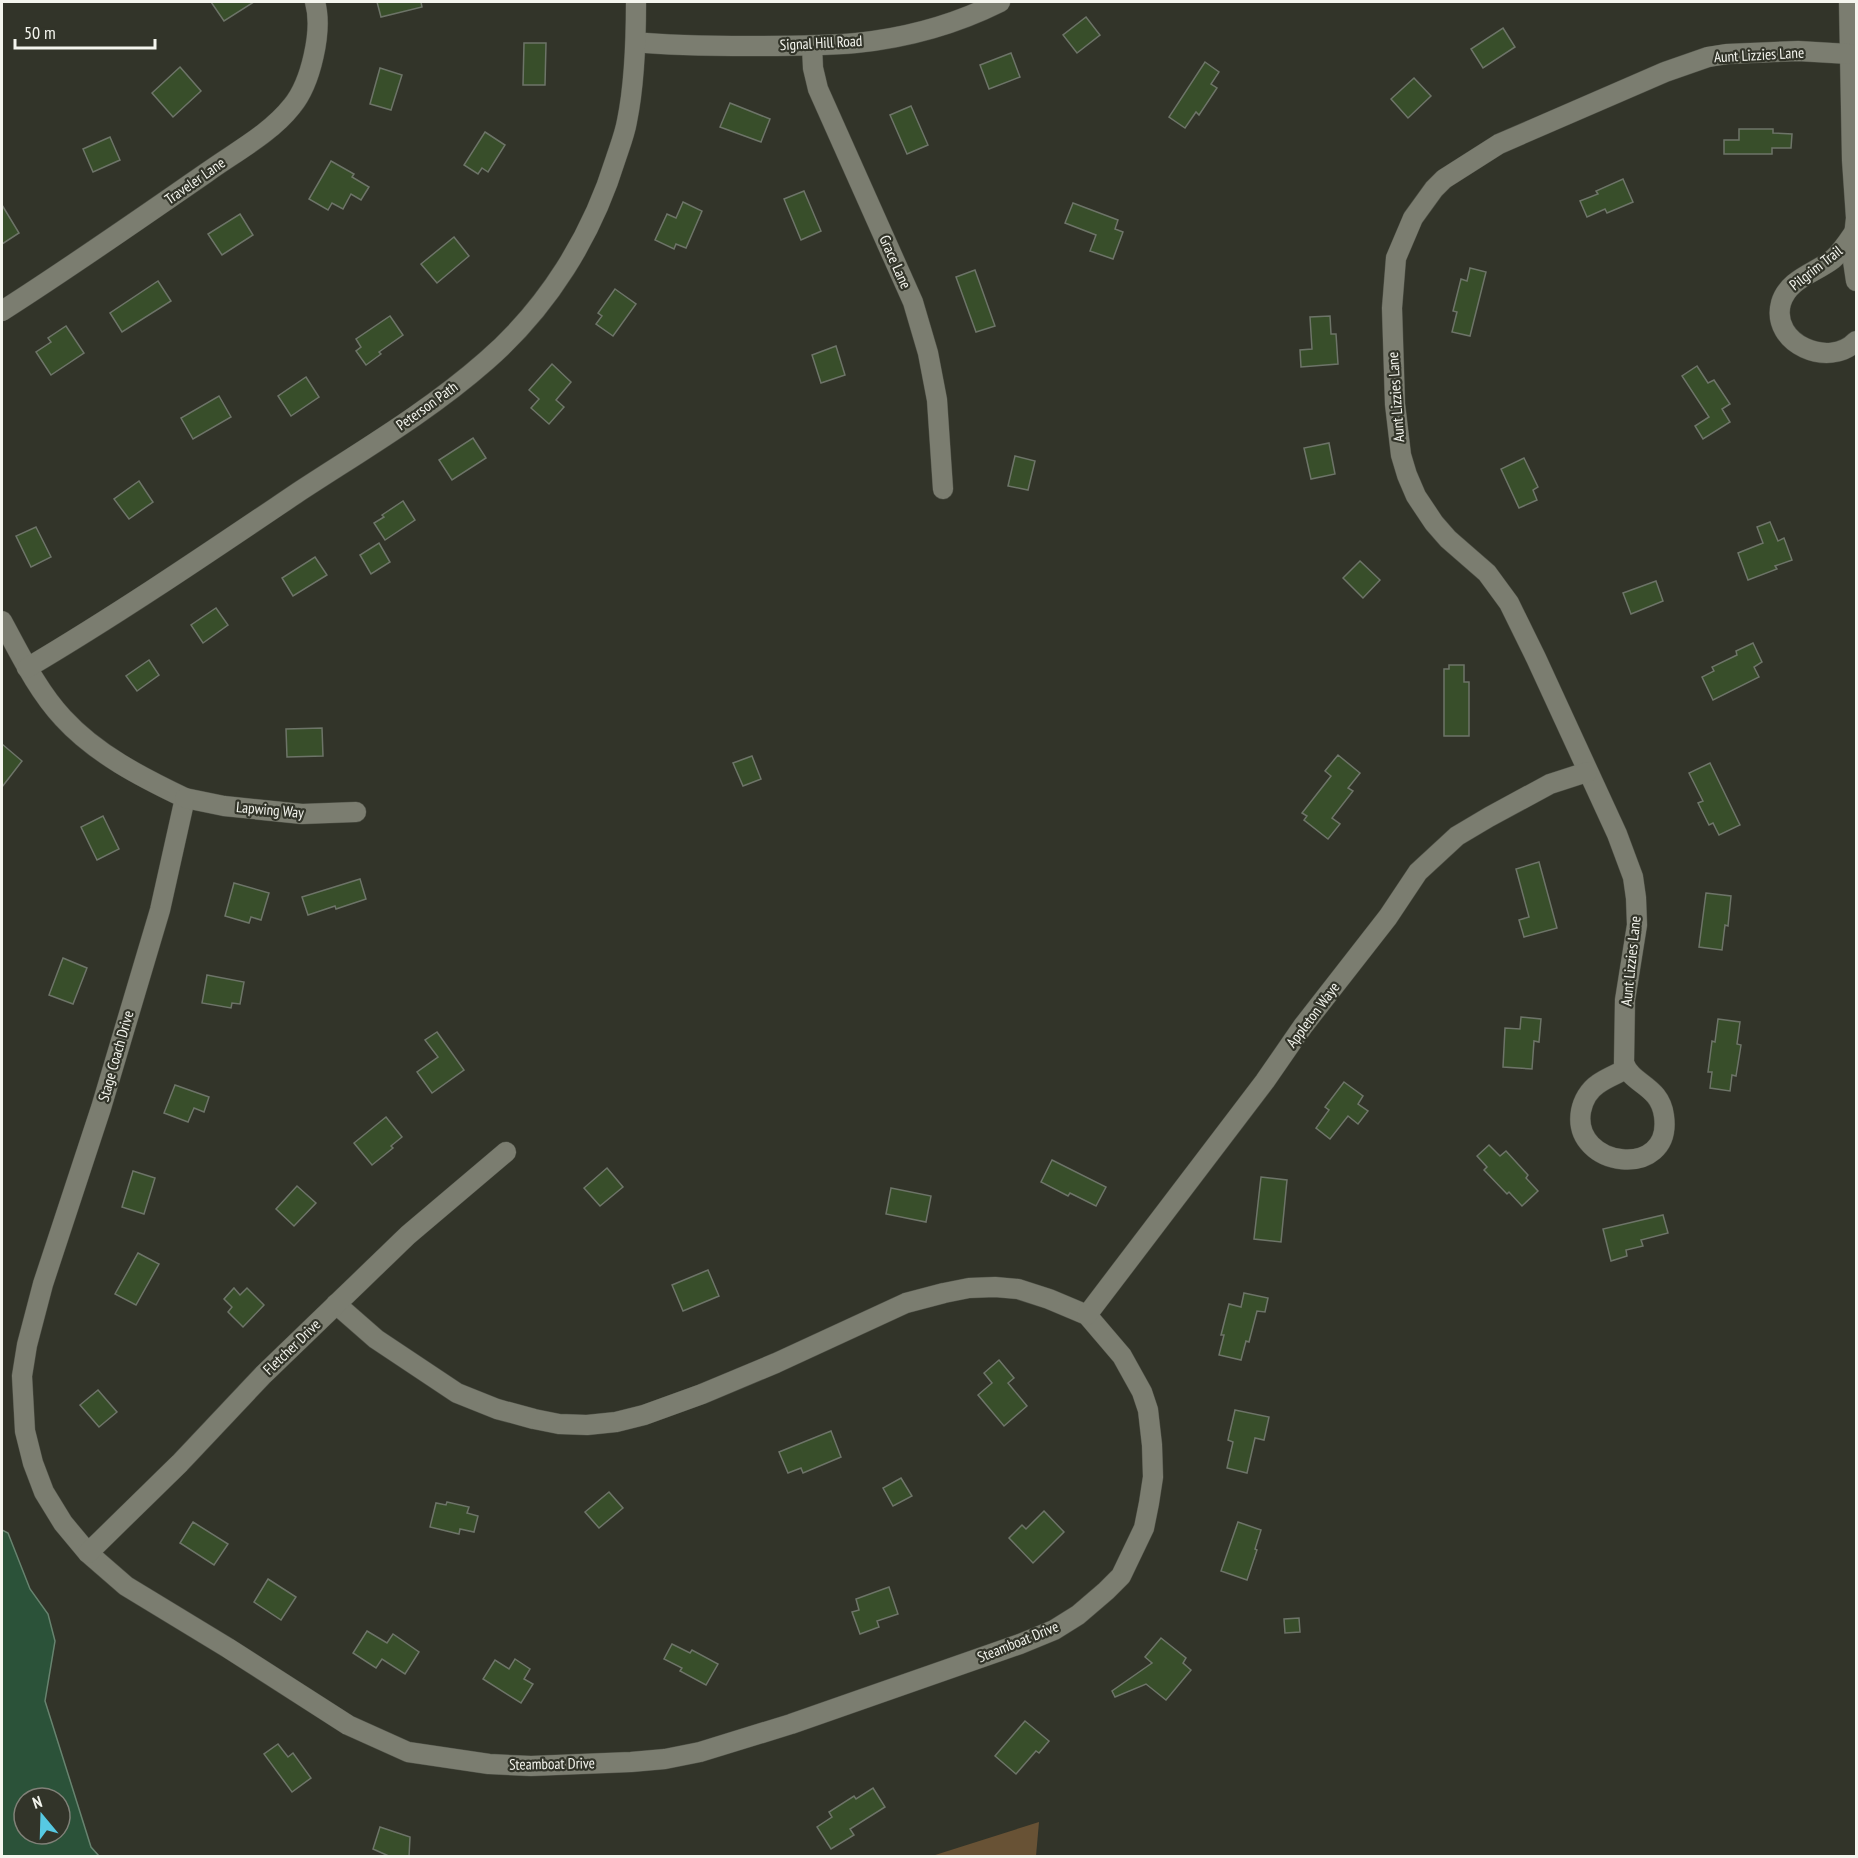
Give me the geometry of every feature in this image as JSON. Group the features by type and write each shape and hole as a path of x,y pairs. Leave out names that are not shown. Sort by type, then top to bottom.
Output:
{"street":[{"name":"Traveler Lane","path":"2,311 276,124 294,104 310,72 317,39 315,2"},
{"name":"Peterson Path","path":"27,668 137,600 414,416 487,361 516,331 542,302 566,269 589,229 609,182 627,123 636,42 636,2"},
{"name":"Signal Hill Road","path":"636,42 665,45 812,46 857,43 895,37 959,19 1000,2"},
{"name":"Pilgrim Trail","path":"1849,2 1852,160 1856,218 1852,254 1857,281"},
{"name":"Grace Lane","path":"812,46 813,68 818,89 913,303 921,328 938,400 943,489"},
{"name":"Aunt Lizzies Lane","path":"1626,1069 1625,1000 1637,924 1633,877 1627,858 1509,603 1487,573 1434,524 1416,496 1407,475 1396,428 1393,280 1396,258 1413,218 1434,189 1444,179 1499,144 1665,72 1708,57 1798,51 1849,54"},
{"name":"Pilgrim Trail","path":"1854,231 1838,255 1795,282 1786,291 1780,315 1789,337 1796,344 1809,350 1820,353 1833,352 1850,347 1857,341"},
{"path":"2,621 27,668 62,718 88,742 119,764 185,798"},
{"name":"Appleton Waye","path":"1087,1315 1362,952 1418,872 1457,836 1489,817 1550,784 1587,772"},
{"name":"Lapwing Way","path":"185,798 224,806 302,814 356,812"},
{"name":"Stage Coach Drive","path":"88,1553 63,1523 49,1500 33,1463 25,1431 22,1376 27,1345 43,1284 101,1108 160,910 185,798"},
{"path":"1626,1069 1651,1089 1660,1100 1664,1117 1664,1135 1657,1148 1645,1157 1623,1160 1613,1159 1603,1154 1585,1138 1581,1114 1583,1102 1597,1085 1626,1069"},
{"name":"Fletcher Drive","path":"88,1553 336,1304 408,1235 506,1152"},
{"name":"Steamboat Drive","path":"88,1553 126,1586 348,1725 408,1752 489,1764 531,1766 654,1760 700,1752 791,1724 1011,1647 1054,1630 1106,1591 1121,1576 1143,1528 1153,1478 1148,1410 1142,1392 1122,1356 1087,1315 1018,1289 969,1288 906,1303 776,1363 702,1394 644,1415 616,1422 587,1425 559,1424 534,1419 497,1409 457,1393 376,1339 336,1304"}],"shaded area":[{"path":"2,1530 8,1533 30,1589 48,1614 55,1641 45,1701 72,1786 12,1786 12,1846 72,1846 72,1787 91,1847 99,1856 2,1856"},
{"path":"1039,1822 1036,1856 932,1856"}],"building":[{"path":"211,2 254,2 224,21"},
{"path":"377,2 421,2 422,7 381,17"},
{"path":"1086,17 1100,35 1077,53 1063,35"},
{"path":"1503,28 1515,47 1483,68 1471,49"},
{"path":"524,43 546,43 545,85 523,85"},
{"path":"1011,53 1020,77 989,89 980,65"},
{"path":"1205,62 1219,72 1211,84 1217,88 1199,115 1196,112 1185,128 1169,117"},
{"path":"180,67 201,91 173,117 152,93"},
{"path":"380,68 402,75 391,110 370,104"},
{"path":"1414,78 1431,96 1408,118 1391,99"},
{"path":"730,103 770,119 761,142 720,127"},
{"path":"911,106 928,145 907,154 890,115"},
{"path":"1739,129 1773,129 1773,133 1792,134 1791,148 1772,148 1772,154 1724,154 1724,140 1739,140"},
{"path":"485,132 505,145 488,172 482,168 478,174 464,165"},
{"path":"110,137 120,160 93,172 83,149"},
{"path":"331,161 354,174 352,177 369,187 361,200 351,194 343,209 332,203 328,210 309,199"},
{"path":"1623,179 1633,202 1607,213 1605,209 1587,217 1580,201 1598,194 1596,191"},
{"path":"804,191 821,231 801,240 784,199"},
{"path":"683,202 702,211 686,248 676,244 674,249 655,240 667,214 676,218"},
{"path":"1073,203 1118,220 1115,229 1123,232 1113,259 1090,251 1096,235 1065,223"},
{"path":"2,205 19,233 2,244"},
{"path":"240,214 253,235 222,255 208,234"},
{"path":"454,237 469,256 437,283 421,264"},
{"path":"1470,268 1486,272 1470,336 1452,332 1457,312 1453,311 1461,279 1467,281"},
{"path":"975,270 995,326 976,332 956,277"},
{"path":"158,281 171,301 122,332 110,313"},
{"path":"615,289 636,304 613,336 596,324 602,316 598,313"},
{"path":"390,316 403,335 379,352 381,354 366,365 356,351 361,347 356,339"},
{"path":"1330,316 1331,334 1336,334 1338,364 1301,367 1300,350 1312,349 1310,317"},
{"path":"66,326 84,353 51,375 36,352 51,342 48,338"},
{"path":"836,346 845,375 821,383 812,355"},
{"path":"552,364 571,382 556,400 564,407 549,424 531,408 539,399 529,390"},
{"path":"1697,366 1708,383 1714,380 1730,404 1722,409 1730,422 1703,439 1695,426 1709,417 1682,376"},
{"path":"306,377 319,397 291,416 278,396"},
{"path":"219,396 231,417 193,439 181,418"},
{"path":"473,438 486,458 452,480 439,460"},
{"path":"1329,443 1335,474 1311,479 1304,448"},
{"path":"1015,456 1035,461 1028,490 1008,486"},
{"path":"1524,458 1538,487 1533,490 1537,500 1519,508 1501,469"},
{"path":"139,481 153,502 129,519 114,499"},
{"path":"403,501 415,520 385,540 374,523"},
{"path":"1770,522 1778,541 1784,538 1792,560 1775,566 1777,569 1748,580 1738,553 1763,543 1757,527"},
{"path":"36,527 51,557 31,567 16,536"},
{"path":"379,543 390,562 371,574 360,555"},
{"path":"315,557 327,575 293,596 282,578"},
{"path":"1360,561 1380,580 1363,598 1343,578"},
{"path":"1656,581 1663,601 1631,614 1623,593"},
{"path":"216,608 228,625 203,643 191,625"},
{"path":"1753,643 1762,662 1754,667 1759,677 1713,700 1702,677 1714,671 1712,667 1737,655 1736,651"},
{"path":"149,660 159,675 137,691 126,676"},
{"path":"1449,665 1464,665 1464,682 1469,682 1469,736 1444,736 1444,669 1449,669"},
{"path":"322,728 323,756 287,757 286,729"},
{"path":"2,744 22,761 2,787"},
{"path":"1338,755 1360,773 1348,788 1353,791 1332,818 1340,824 1328,839 1304,820 1307,816 1302,813 1331,776 1325,771"},
{"path":"752,756 761,779 743,786 733,763"},
{"path":"1710,763 1740,825 1719,835 1713,823 1709,825 1698,803 1703,801 1689,773"},
{"path":"103,816 119,849 97,860 81,827"},
{"path":"1539,862 1557,928 1524,937 1519,920 1529,917 1516,869"},
{"path":"360,879 366,899 308,915 302,897"},
{"path":"234,883 269,893 261,920 251,917 249,923 225,916"},
{"path":"1706,893 1731,896 1728,926 1725,925 1722,950 1699,947"},
{"path":"63,958 87,968 73,1004 49,995"},
{"path":"207,975 244,982 240,1004 232,1003 231,1008 202,1003"},
{"path":"1521,1017 1541,1019 1539,1042 1534,1041 1532,1069 1503,1067 1505,1028 1520,1029"},
{"path":"1718,1019 1740,1022 1737,1044 1741,1045 1736,1076 1732,1075 1730,1091 1710,1088 1712,1072 1708,1072 1712,1041 1715,1042"},
{"path":"437,1032 464,1070 432,1093 417,1072 438,1057 425,1040"},
{"path":"1344,1082 1363,1096 1358,1104 1368,1111 1358,1124 1348,1116 1330,1139 1316,1128 1329,1110 1325,1107"},
{"path":"175,1085 209,1097 204,1112 194,1108 188,1122 164,1113"},
{"path":"386,1117 402,1137 391,1146 393,1148 372,1165 354,1143"},
{"path":"1489,1145 1500,1156 1506,1151 1528,1175 1526,1178 1538,1191 1522,1206 1484,1170 1487,1167 1477,1156"},
{"path":"1052,1160 1106,1187 1096,1206 1070,1193 1068,1196 1041,1182"},
{"path":"607,1168 623,1187 600,1206 584,1188"},
{"path":"133,1171 155,1178 144,1214 122,1207"},
{"path":"1261,1177 1287,1180 1281,1242 1254,1239"},
{"path":"297,1186 316,1203 294,1226 276,1209"},
{"path":"891,1188 931,1196 926,1222 886,1214"},
{"path":"1663,1215 1668,1233 1641,1240 1643,1246 1626,1250 1627,1256 1611,1261 1603,1229"},
{"path":"138,1253 159,1264 136,1305 115,1294"},
{"path":"708,1270 719,1296 683,1311 672,1285"},
{"path":"234,1288 240,1295 247,1288 264,1305 243,1327 228,1312 232,1307 224,1299"},
{"path":"1244,1293 1268,1298 1265,1312 1257,1311 1249,1342 1246,1341 1241,1360 1219,1355 1224,1335 1221,1335 1229,1304 1241,1307"},
{"path":"999,1360 1014,1378 1008,1383 1027,1406 1004,1426 978,1395 992,1383 984,1373"},
{"path":"98,1390 117,1412 99,1427 80,1405"},
{"path":"1235,1410 1269,1417 1264,1440 1255,1438 1247,1473 1227,1468 1233,1442 1228,1440"},
{"path":"831,1431 841,1457 803,1473 801,1468 788,1473 779,1452"},
{"path":"901,1478 912,1496 893,1506 883,1488"},
{"path":"609,1492 623,1508 599,1528 585,1512"},
{"path":"447,1502 469,1507 467,1513 478,1516 474,1532 460,1529 459,1534 430,1527 436,1503 446,1505"},
{"path":"1044,1511 1064,1532 1033,1563 1009,1538 1022,1525 1026,1529"},
{"path":"193,1522 228,1544 214,1565 180,1543"},
{"path":"1238,1522 1261,1530 1247,1580 1221,1571"},
{"path":"268,1579 296,1597 281,1620 254,1602"},
{"path":"889,1587 898,1614 877,1621 879,1627 860,1634 852,1612 859,1610 856,1599"},
{"path":"1299,1618 1300,1632 1285,1633 1284,1619"},
{"path":"367,1631 387,1643 393,1634 419,1652 405,1674 382,1659 376,1668 353,1653"},
{"path":"1161,1638 1186,1658 1183,1663 1191,1670 1166,1700 1146,1684 1115,1697 1112,1691 1152,1663 1145,1657"},
{"path":"672,1644 690,1653 692,1650 718,1664 706,1685 680,1671 682,1668 664,1659"},
{"path":"515,1659 530,1669 524,1679 533,1684 521,1703 483,1679 495,1660 509,1669"},
{"path":"1025,1721 1049,1741 1039,1753 1036,1751 1016,1774 995,1756"},
{"path":"278,1744 288,1757 293,1753 311,1778 292,1792 264,1754"},
{"path":"873,1788 885,1807 850,1829 854,1835 831,1849 817,1827 832,1817 829,1812 854,1796 856,1799"},
{"path":"380,1827 410,1837 409,1857 391,1857 373,1849"}]}
